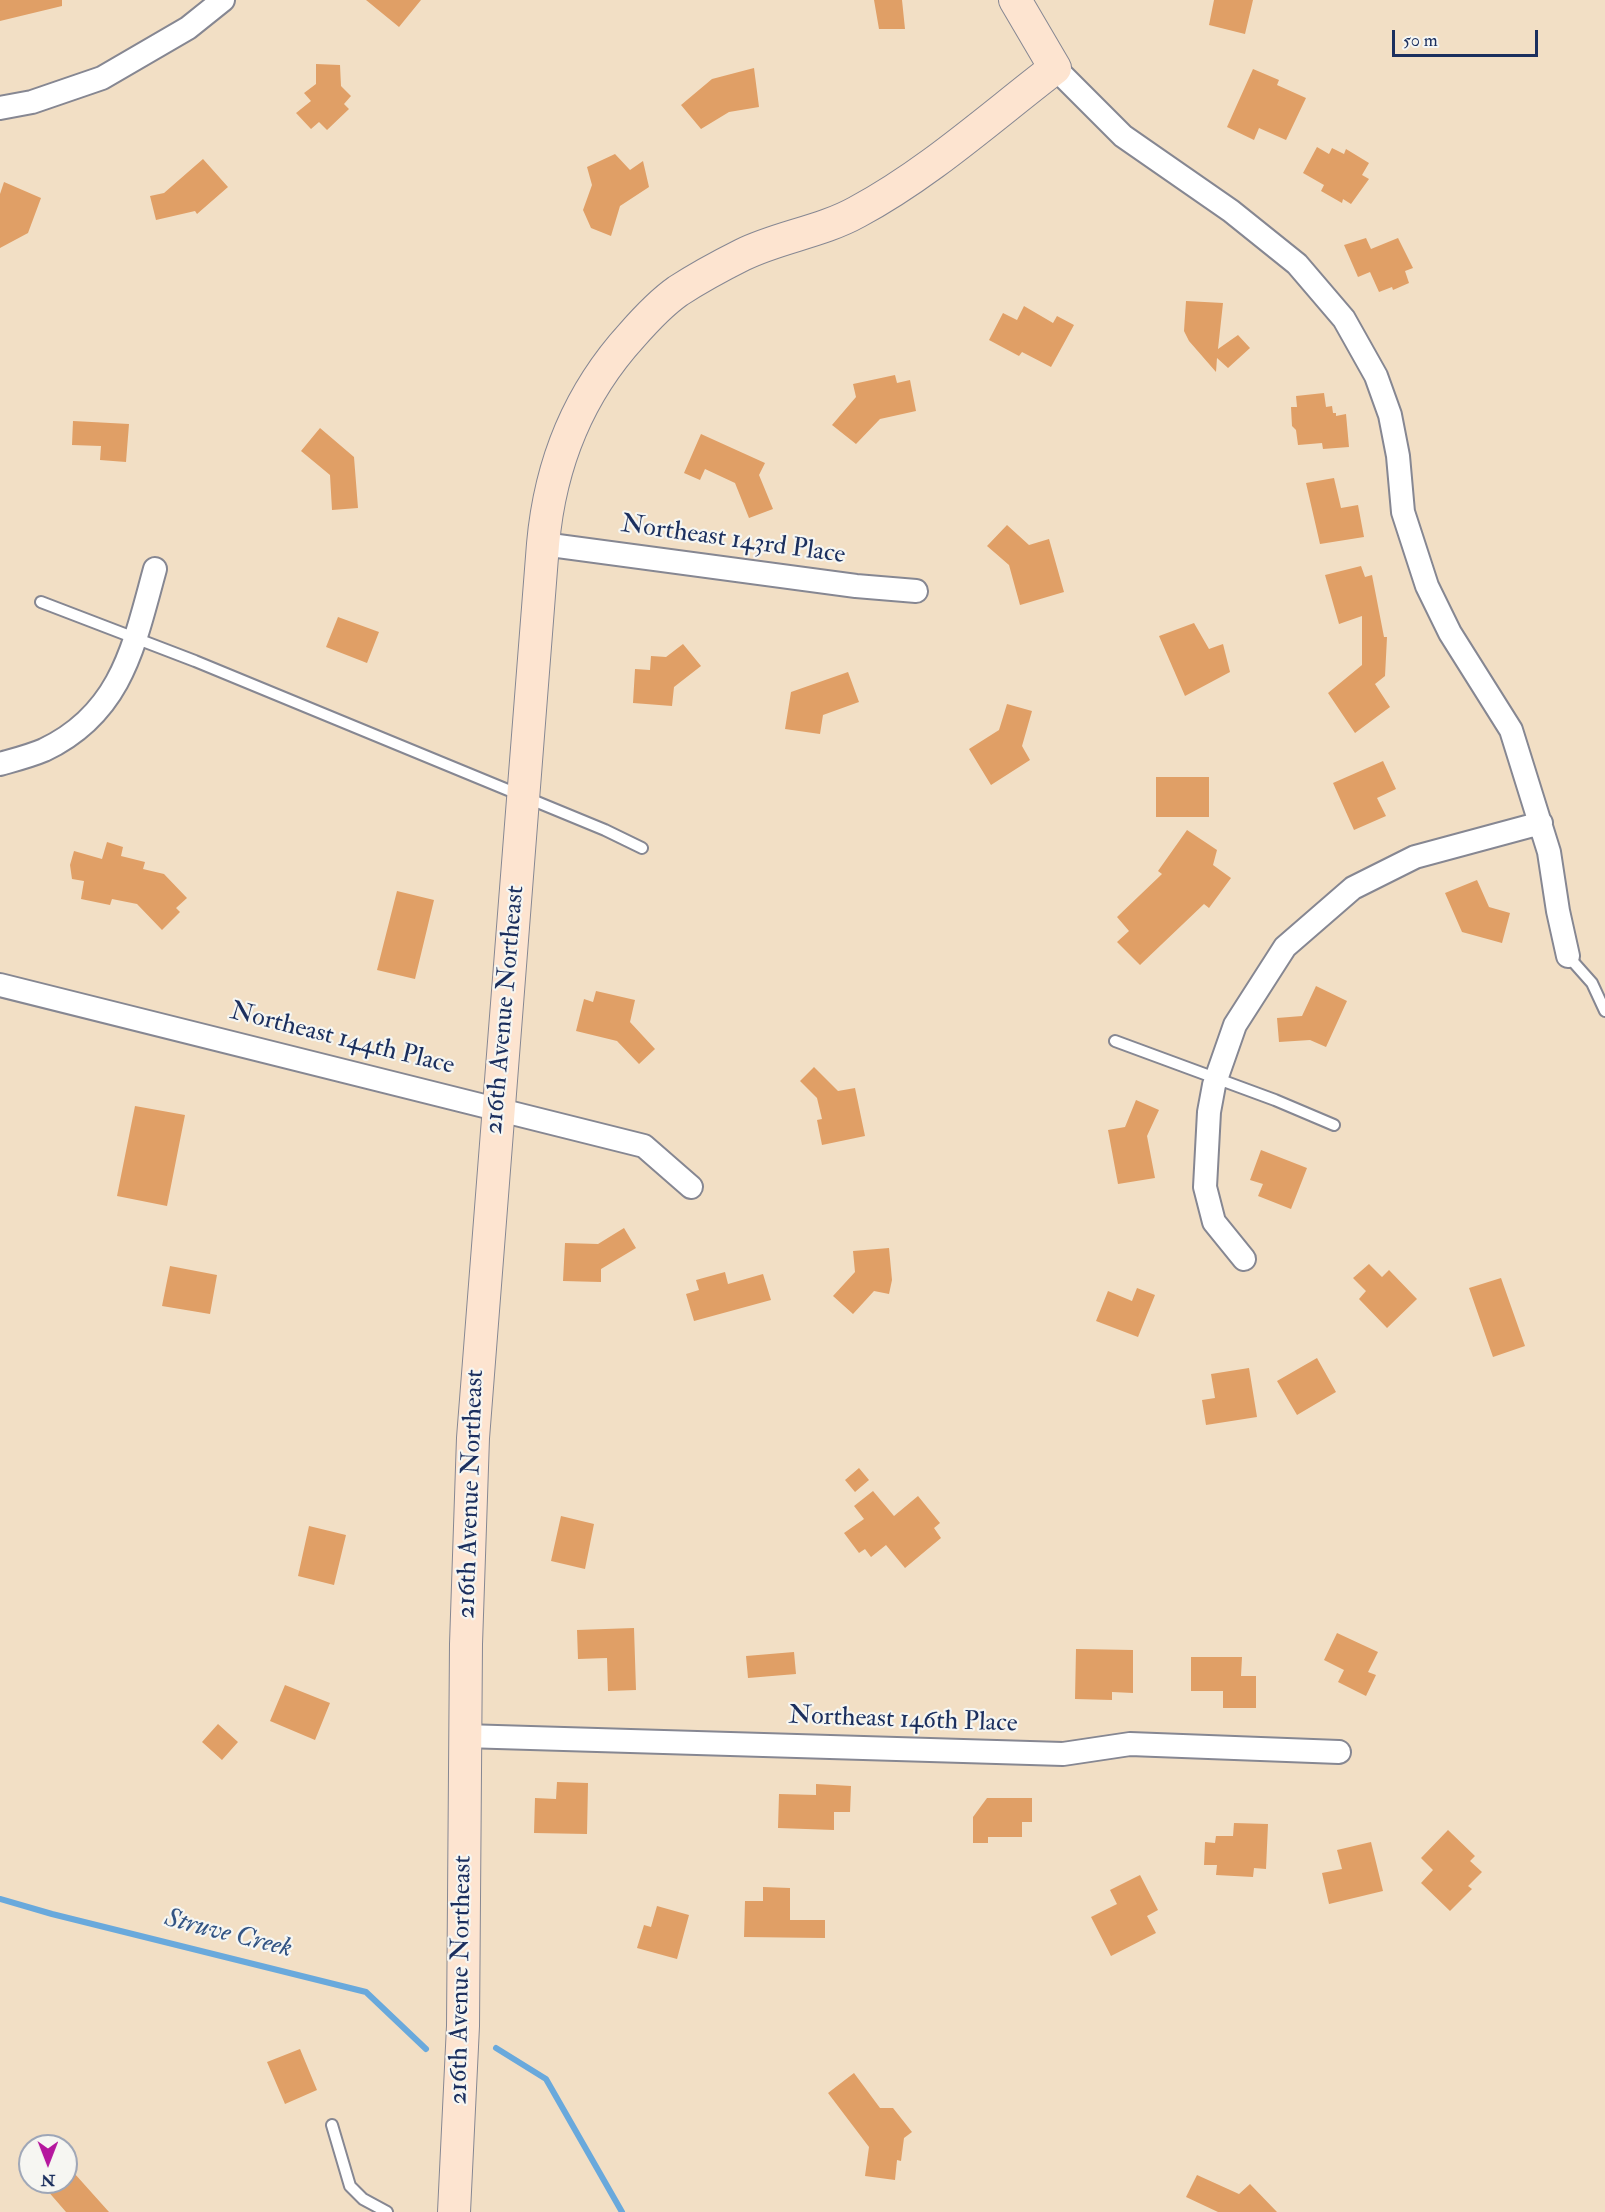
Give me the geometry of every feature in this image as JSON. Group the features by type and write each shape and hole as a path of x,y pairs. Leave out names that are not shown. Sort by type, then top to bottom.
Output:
{"street":[{"path":"0,108 32,102 102,78 188,28 223,0"},
{"path":"1014,0 1055,68 1123,136 1231,211 1297,264 1344,319 1376,376 1390,415 1398,456 1403,512 1427,586 1450,633 1511,730 1549,852 1568,956"},
{"name":"216th Avenue Northeast","path":"454,2212 463,2026 464,1736 473,1438 497,1109 543,544 550,488 564,443 583,402 614,355 649,316 678,292 743,254 853,214 886,196 1055,68"},
{"name":"Northeast 143rd Place","path":"543,544 856,586 916,591"},
{"path":"0,764 44,750 85,724 117,685 136,637 155,569"},
{"path":"1244,1259 1214,1222 1205,1187 1209,1112 1216,1079 1235,1025 1285,947 1353,888 1415,857 1541,823"},
{"name":"Northeast 144th Place","path":"0,985 644,1146 691,1187"},
{"name":"Northeast 146th Place","path":"464,1736 1063,1754 1130,1744 1339,1752"}],"lane":[{"path":"41,602 136,637 605,830 642,848"},
{"path":"1568,956 1592,983 1605,1011"},
{"path":"1115,1041 1334,1125"},
{"path":"332,2125 350,2186 363,2199 387,2212"}],"building":[{"path":"0,0 62,0 62,6 0,21"},
{"path":"366,0 421,0 399,27"},
{"path":"874,0 902,0 905,29 879,29"},
{"path":"1214,0 1253,0 1245,34 1209,25"},
{"path":"316,64 340,65 341,86 351,96 344,104 349,109 327,130 319,122 311,129 296,113 311,101 304,93 316,84"},
{"path":"754,68 759,107 729,112 701,129 681,105 712,79"},
{"path":"1253,69 1279,80 1277,85 1306,98 1286,140 1259,128 1254,140 1227,127"},
{"path":"1317,147 1329,154 1332,148 1344,154 1346,149 1369,163 1362,175 1369,179 1351,204 1343,199 1342,203 1321,191 1324,185 1303,173"},
{"path":"615,154 630,170 643,161 649,187 620,206 611,236 591,228 583,210 592,185 587,167"},
{"path":"203,159 228,187 197,214 195,211 156,220 150,196 164,193"},
{"path":"4,182 41,198 28,233 0,248 0,194"},
{"path":"1366,238 1371,249 1398,238 1413,268 1405,271 1409,283 1393,290 1392,287 1379,292 1370,272 1358,277 1344,245"},
{"path":"1186,301 1223,303 1218,349 1238,335 1250,348 1228,368 1217,358 1216,372 1189,341 1184,331"},
{"path":"1024,306 1053,323 1057,316 1074,325 1051,367 1022,352 1019,356 989,340 1003,313 1017,320"},
{"path":"895,375 897,383 910,380 916,411 880,419 856,444 832,425 856,397 853,384"},
{"path":"1324,393 1326,407 1332,406 1336,416 1346,414 1349,447 1323,449 1322,443 1298,445 1296,430 1292,426 1291,407 1297,407 1296,396"},
{"path":"73,421 129,424 126,462 100,460 101,446 72,445"},
{"path":"320,428 354,457 358,508 332,510 330,475 301,451"},
{"path":"701,434 765,463 759,475 773,509 749,518 735,483 705,469 700,480 684,473"},
{"path":"1334,478 1341,508 1358,505 1364,537 1320,544 1306,483"},
{"path":"1007,525 1029,545 1049,539 1064,592 1020,605 1009,565 987,546"},
{"path":"1361,566 1365,577 1372,575 1384,637 1387,637 1385,676 1375,684 1390,707 1355,733 1328,693 1362,665 1362,616 1339,624 1325,575"},
{"path":"338,617 379,632 367,663 326,647"},
{"path":"1194,623 1209,649 1223,644 1230,672 1185,696 1159,636"},
{"path":"683,644 701,666 674,687 672,706 633,703 635,669 650,670 651,656 666,657"},
{"path":"848,672 859,702 823,715 820,734 785,729 791,692"},
{"path":"1007,704 1032,711 1022,746 1030,760 991,785 969,749 999,730"},
{"path":"1383,761 1396,789 1377,798 1386,816 1354,830 1333,783"},
{"path":"1156,777 1209,777 1209,817 1156,817"},
{"path":"1187,830 1217,850 1213,865 1231,878 1209,908 1204,904 1140,965 1117,942 1129,931 1117,917 1162,874 1158,871"},
{"path":"107,842 123,847 121,856 145,862 143,869 164,874 187,898 176,908 180,912 162,930 137,904 112,899 110,905 81,899 84,881 72,879 70,865 74,851 102,859"},
{"path":"1477,880 1489,907 1510,913 1502,943 1462,932 1445,893"},
{"path":"397,891 434,900 415,979 377,970"},
{"path":"1316,986 1347,1001 1326,1047 1310,1040 1279,1042 1277,1018 1302,1016"},
{"path":"596,991 635,1000 630,1022 655,1049 639,1064 617,1041 576,1031 584,999 593,1002"},
{"path":"814,1067 838,1091 855,1088 865,1136 822,1145 817,1120 822,1119 817,1098 800,1081"},
{"path":"1136,1100 1159,1110 1147,1136 1155,1178 1118,1184 1108,1130 1125,1127"},
{"path":"135,1106 185,1115 167,1206 117,1196"},
{"path":"1261,1150 1307,1168 1291,1209 1258,1196 1263,1184 1250,1180"},
{"path":"624,1228 636,1248 601,1269 601,1282 563,1281 565,1243 598,1244"},
{"path":"889,1248 892,1280 889,1294 874,1291 853,1314 833,1296 855,1272 853,1251"},
{"path":"1369,1264 1382,1277 1389,1270 1417,1299 1387,1328 1359,1299 1366,1291 1353,1278"},
{"path":"170,1266 217,1275 210,1314 162,1306"},
{"path":"725,1272 728,1284 763,1274 771,1300 694,1321 686,1294 699,1290 696,1280"},
{"path":"1501,1278 1525,1346 1493,1357 1469,1288"},
{"path":"1137,1288 1155,1295 1138,1337 1096,1321 1108,1291 1132,1301"},
{"path":"1317,1358 1336,1392 1297,1415 1277,1381"},
{"path":"1249,1368 1257,1417 1206,1425 1202,1400 1215,1398 1211,1374"},
{"path":"859,1468 869,1480 855,1492 845,1480"},
{"path":"873,1491 894,1516 918,1496 940,1523 934,1528 941,1538 905,1568 886,1545 871,1557 865,1549 859,1553 844,1533 864,1519 854,1506"},
{"path":"561,1516 594,1524 585,1569 551,1561"},
{"path":"309,1526 346,1535 334,1585 298,1576"},
{"path":"634,1628 636,1690 608,1691 607,1658 578,1659 577,1630"},
{"path":"1337,1633 1378,1652 1368,1672 1376,1675 1366,1696 1338,1682 1344,1670 1324,1660"},
{"path":"1076,1649 1133,1650 1133,1693 1112,1692 1112,1700 1075,1699"},
{"path":"794,1652 796,1674 748,1678 746,1656"},
{"path":"1191,1657 1242,1657 1241,1676 1256,1676 1256,1708 1223,1708 1223,1691 1191,1691"},
{"path":"285,1685 330,1703 315,1740 270,1721"},
{"path":"218,1724 238,1742 222,1760 202,1742"},
{"path":"557,1782 588,1783 587,1834 534,1833 535,1798 556,1799"},
{"path":"816,1784 851,1786 850,1812 834,1812 834,1830 778,1828 779,1794 816,1795"},
{"path":"987,1798 1032,1798 1032,1822 1022,1822 1022,1837 988,1837 988,1843 973,1843 973,1817"},
{"path":"1234,1823 1268,1824 1266,1869 1254,1868 1253,1877 1216,1875 1217,1865 1204,1865 1205,1842 1215,1843 1216,1836 1233,1836"},
{"path":"1448,1830 1475,1856 1470,1861 1482,1872 1468,1886 1472,1889 1450,1911 1421,1883 1433,1870 1421,1858"},
{"path":"1371,1842 1383,1891 1329,1904 1322,1873 1342,1869 1337,1850"},
{"path":"1140,1875 1158,1910 1147,1916 1156,1933 1111,1956 1091,1917 1117,1904 1110,1890"},
{"path":"763,1887 790,1888 790,1920 825,1920 825,1938 744,1937 745,1901 763,1901"},
{"path":"657,1906 689,1915 677,1959 637,1948 644,1925 651,1927"},
{"path":"300,2049 317,2090 285,2104 267,2062"},
{"path":"854,2073 880,2108 893,2108 912,2132 904,2138 901,2161 897,2160 895,2180 865,2176 869,2147 828,2093"},
{"path":"1197,2175 1239,2194 1250,2184 1277,2212 1218,2212 1186,2197"},
{"path":"78,2177 109,2212 66,2212 50,2194 78,2194"}],"waterway":[{"name":"Struve Creek","path":"0,1899 366,1992 426,2049"},
{"name":"Struve Creek","path":"496,2048 546,2079 622,2212"}]}
